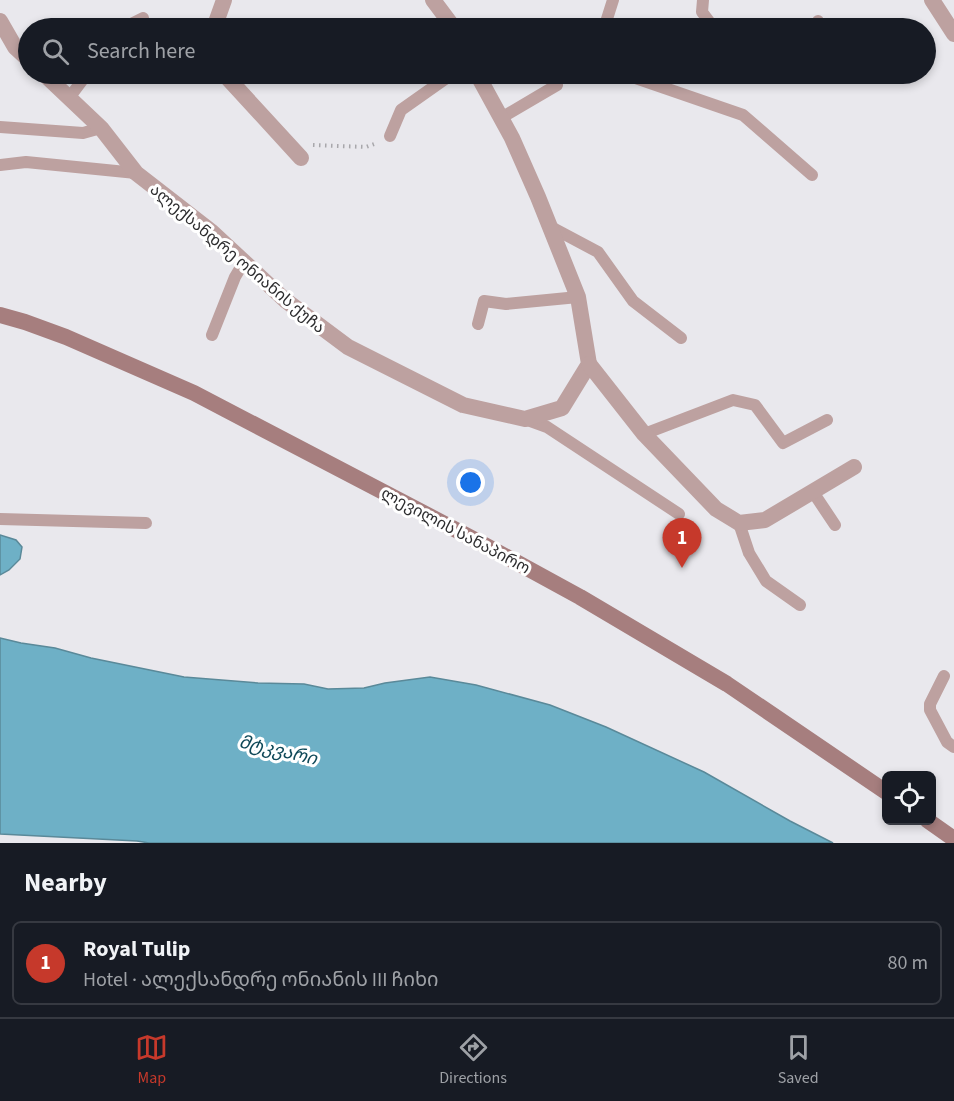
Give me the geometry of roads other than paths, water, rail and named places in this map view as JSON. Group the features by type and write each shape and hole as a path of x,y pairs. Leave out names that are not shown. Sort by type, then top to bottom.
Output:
{"main road":[{"name":"ლევილის სანაპირო","path":"0,315 66,337 194,393 481,543 580,597 727,684 882,789"},
{"path":"934,825 954,839"}],"street":[{"path":"218,18 224,0"},
{"path":"433,0 446,18"},
{"path":"932,0 954,34"},
{"path":"0,21 18,49"},
{"name":"ალექსანდრე ონიანის ქუჩა","path":"54,84 101,128 136,174 212,232 285,300 348,347 463,405 525,419 562,408 589,364"},
{"path":"233,84 301,158"},
{"path":"482,84 512,138 578,297 589,364 644,434 717,508 739,523 765,520 854,467"}],"lane":[{"path":"607,18 613,0"},
{"path":"704,0 702,12 706,18"},
{"path":"69,98 80,84"},
{"path":"390,136 401,110 438,84"},
{"path":"653,84 743,115 812,175"},
{"path":"501,118 557,85"},
{"path":"0,127 83,133 101,128"},
{"path":"0,165 26,162 136,174"},
{"path":"550,227 597,252 633,301 681,338"},
{"path":"212,335 235,277 244,262"},
{"path":"478,324 484,301 506,304 578,297"},
{"path":"644,434 733,400 755,405 783,443 827,420"},
{"path":"525,419 547,427 679,514"},
{"path":"813,492 835,525"},
{"path":"0,519 146,524"},
{"path":"739,523 748,553 766,581 800,605"},
{"path":"944,675 930,704 930,710 947,742 954,747"}],"water":[{"path":"0,535 16,540 22,547 20,559 0,575"},
{"name":"მტკვარი","path":"0,638 184,677 304,684 328,689 364,688 430,677 476,685 550,705 606,727 704,772 833,843 149,843 0,834"}],"place":[{"name":"Royal Tulip","path":"682,568"}]}
